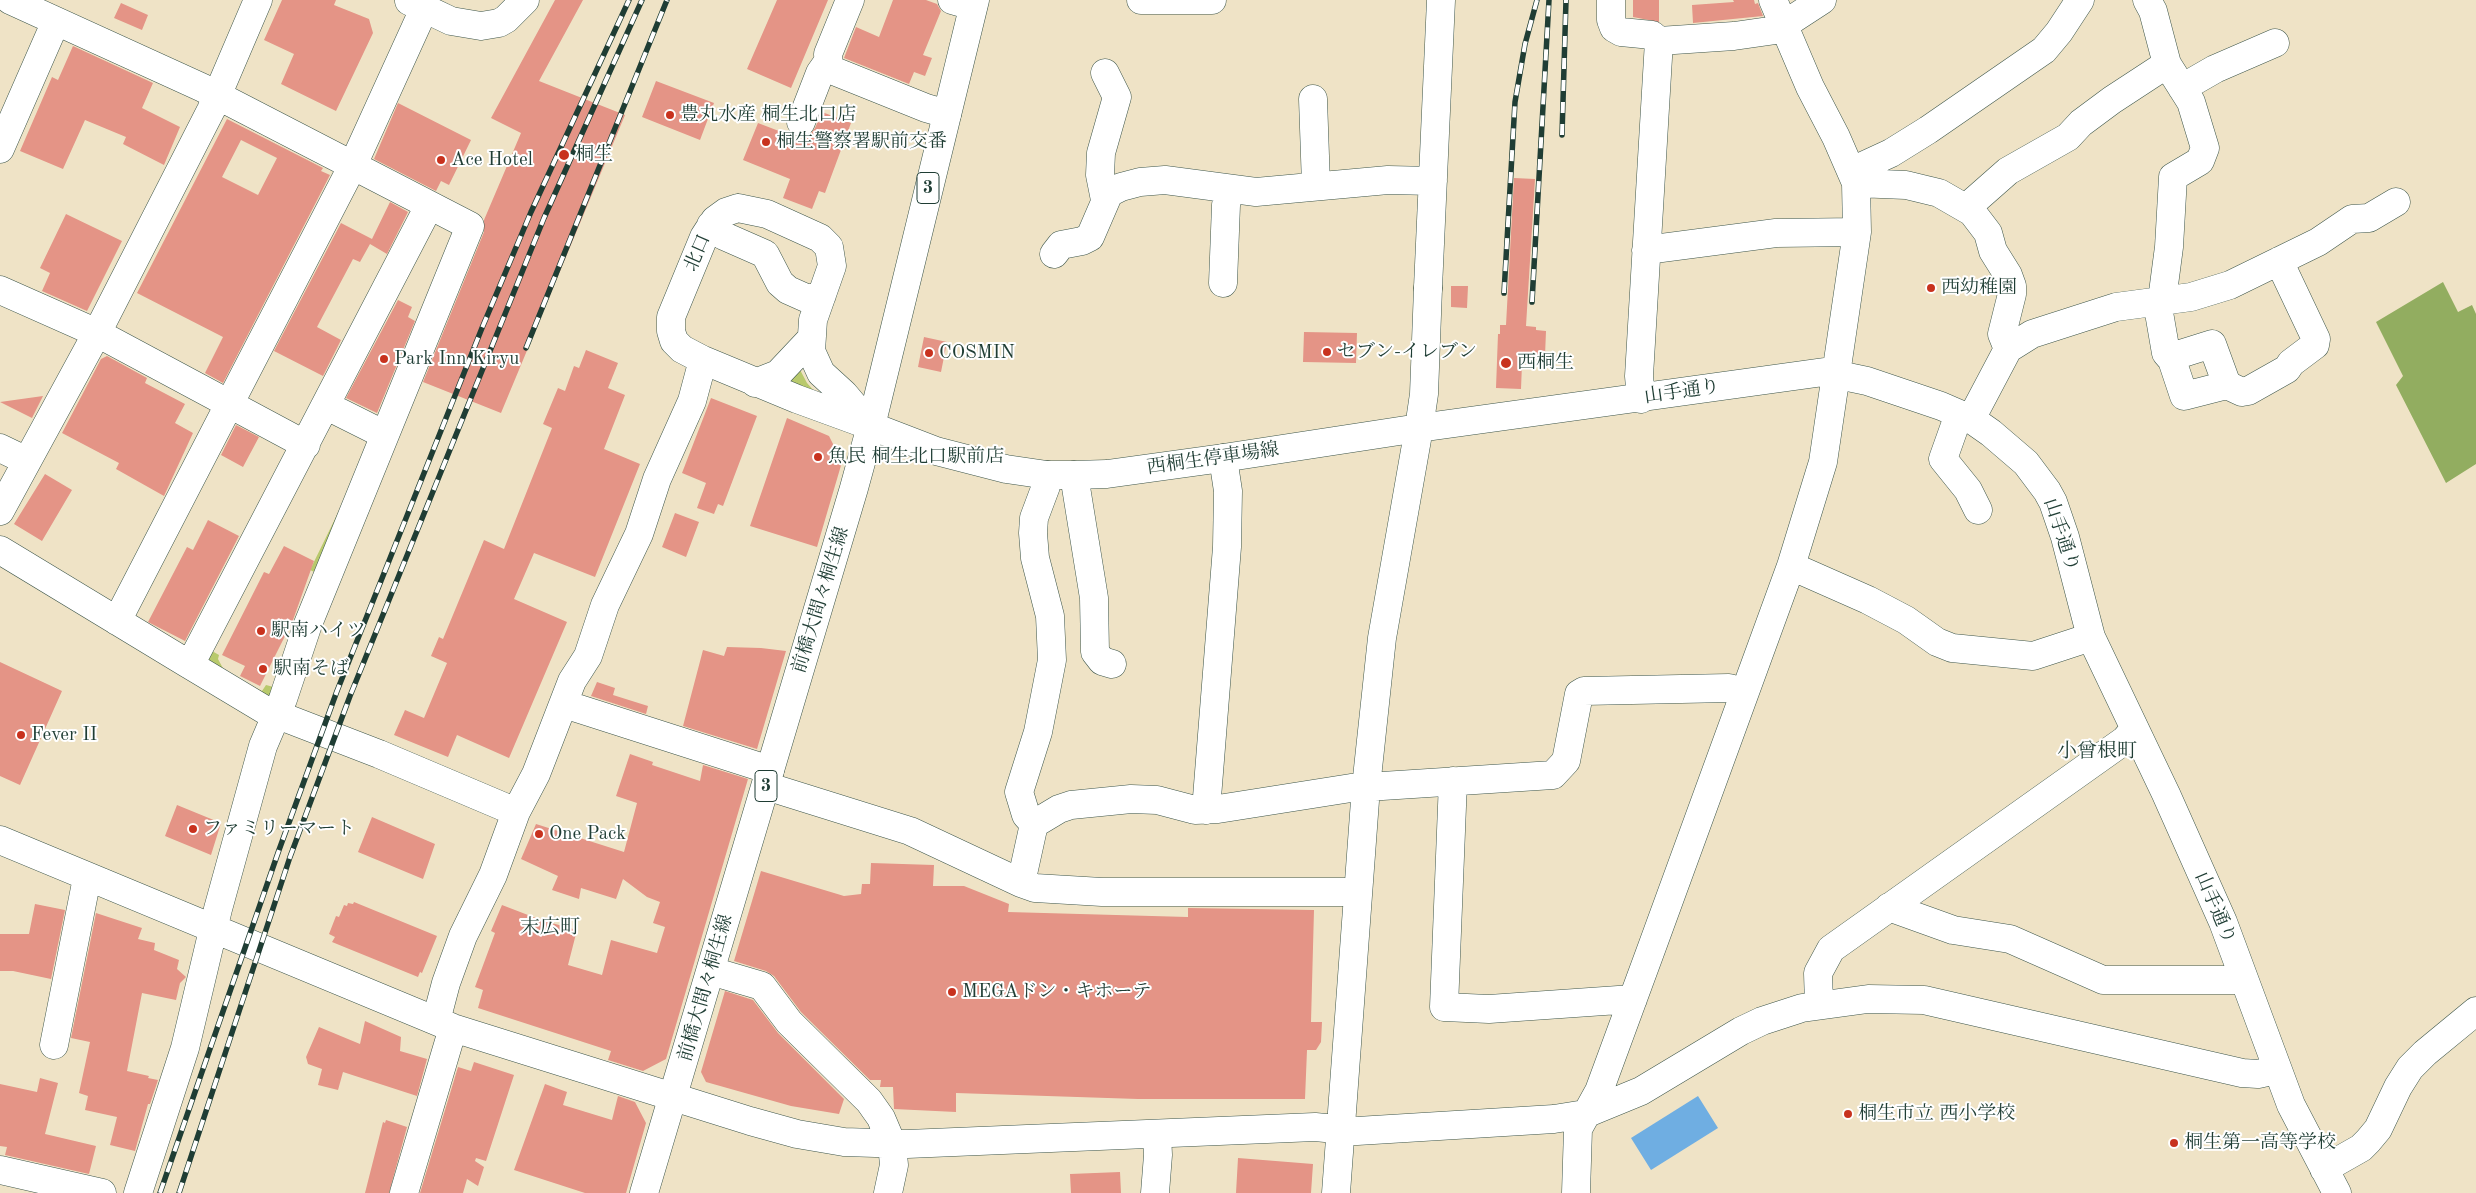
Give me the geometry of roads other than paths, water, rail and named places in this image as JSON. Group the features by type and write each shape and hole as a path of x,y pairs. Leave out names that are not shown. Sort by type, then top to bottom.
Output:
{"street":[{"path":"10,0 217,95 470,226 308,624 255,774 213,929 178,1071 138,1193"},
{"path":"0,511 96,333 217,95 258,0"},
{"path":"117,621 353,166 416,5 451,20 470,25 490,25 506,19 525,0"},
{"path":"801,122 820,73 827,63 828,54 850,0"},
{"path":"1141,0 1212,0"},
{"path":"1336,1193 1357,892 1382,638 1424,394 1441,0"},
{"path":"1611,0 1611,20 1614,28 1621,32 1652,35 1659,41 1734,36 1776,30 1822,0"},
{"path":"1576,1193 1578,1129 1599,1091 1633,999 1791,566 1823,462 1857,232 1854,177 1810,87 1773,0"},
{"path":"1854,177 1928,130 2044,50 2059,32 2080,0"},
{"path":"2147,0 2153,11 2167,64 2191,102 2205,148 2200,161 2173,177 2169,247 2160,301 2166,353 2172,360 2184,396 2227,385 2242,392 2248,391 2287,369 2291,363 2314,345 2316,339 2278,261"},
{"name":"前橋大間々桐生線","path":"644,1193 674,1098 871,426 947,114 967,2"},
{"path":"0,149 56,21"},
{"path":"1641,399 1639,376 1659,41"},
{"path":"2182,88 2215,69 2275,43"},
{"path":"827,63 834,72 926,108 947,114"},
{"path":"1966,208 2008,171 2068,137 2081,123 2112,100 2167,64"},
{"path":"1105,73 1117,97 1101,153 1100,175 1105,200"},
{"path":"1312,99 1316,186"},
{"path":"1854,177 1906,185 1939,193 1966,208 1988,233 1993,251 2008,275 2012,286 2012,294 2002,334 2008,348"},
{"path":"1054,254 1061,245 1082,241 1090,237 1109,193 1121,187 1153,181 1178,182 1256,192 1388,180 1433,181"},
{"path":"1223,283 1229,190"},
{"path":"1978,510 1968,490 1943,459 1965,417 2008,348 2032,334 2116,306 2191,297 2212,291 2318,242 2352,219 2369,218 2396,202"},
{"path":"190,665 327,406 429,206"},
{"name":"北口","path":"746,208 767,214 820,238 829,247 833,260 831,273 813,320 810,340 814,362 821,373 844,394 871,426 755,383 703,360 682,349 677,344 671,332 670,324 704,236 711,225 726,212 746,208"},
{"path":"711,225 724,236 765,254 780,283 788,290 806,298 822,295"},
{"path":"1646,250 1776,233 1857,232"},
{"path":"0,290 96,333 306,445"},
{"path":"755,383 778,374 810,340"},
{"path":"2172,360 2177,356 2212,344 2227,385"},
{"path":"404,1193 444,1024 446,983 463,936 492,875 516,812 536,774 572,681 588,656 605,605 639,534 657,479 692,401 703,360"},
{"name":"山手通り","path":"1419,428 1641,399 1813,373 1837,373 1942,406 1991,433 2026,463 2053,502 2065,537 2091,637 2219,914 2276,1070 2337,1193"},
{"path":"327,406 385,435"},
{"name":"西桐生停車場線","path":"871,426 936,451 1006,469 1047,475 1107,474 1419,428"},
{"path":"0,448 27,461"},
{"path":"1206,810 1227,546 1228,491 1223,458"},
{"path":"1034,824 1026,815 1019,792 1038,732 1052,660 1050,616 1035,558 1033,533 1034,518 1046,486 1047,475"},
{"path":"1074,475 1094,598 1096,652 1102,661 1112,664"},
{"path":"0,550 265,710 516,812"},
{"path":"1791,566 1868,600 1906,620 1938,642 1952,648 2033,656 2091,637"},
{"path":"1021,883 1034,824 1059,809 1071,805 1131,798 1157,800 1195,810 1206,810 1366,787 1553,775 1558,772 1566,761 1576,698 1584,691 1729,688 1744,692"},
{"path":"564,704 910,831 1021,883 1050,890 1102,892 1357,892"},
{"path":"1818,1004 1818,973 1825,957 1832,949 2126,740 2134,729"},
{"path":"1453,781 1447,887 1444,1007 1489,1009 1633,999"},
{"path":"0,840 87,878 444,1024 674,1098 815,1138 892,1144 1315,1127 1363,1131 1554,1120 1585,1114 1640,1091 1755,1024 1785,1012 1818,1004 1868,999 1924,1000 2242,1073 2258,1074 2276,1070"},
{"path":"54,1045 87,878"},
{"path":"1889,907 1953,930 2010,939 2103,980 2244,980"},
{"path":"711,971 762,986 795,1028 869,1101 881,1118 892,1144 894,1164 888,1193"},
{"path":"2324,1169 2361,1148 2368,1141 2378,1129 2398,1087 2410,1068 2425,1053 2476,1012"},
{"path":"1155,1193 1158,1155 1157,1134"},
{"path":"0,1170 38,1186 102,1193"}],"water":[{"path":"1698,1096 1718,1128 1651,1170 1631,1138"}],"railway":[{"path":"160,1193 279,850 337,691 482,328 531,212 629,0"},
{"path":"179,1193 290,857 350,696 544,218 642,0"},
{"path":"526,348 667,0"},
{"path":"1504,293 1515,102 1525,44 1537,0"},
{"path":"1532,302 1549,0"},
{"path":"1562,135 1566,0"}],"place":[{"name":"豊丸水産 桐生北口店","path":"670,115"},
{"name":"桐生警察署駅前交番","path":"766,142"},
{"name":"桐生","path":"564,155"},
{"name":"Ace Hotel","path":"441,160"},
{"name":"西幼稚園","path":"1931,288"},
{"name":"セブン-イレブン","path":"1327,352"},
{"name":"COSMIN","path":"929,353"},
{"name":"Park Inn Kiryu","path":"384,359"},
{"name":"西桐生","path":"1506,363"},
{"name":"魚民 桐生北口駅前店","path":"818,457"},
{"name":"駅南ハイツ","path":"261,631"},
{"name":"駅南そば","path":"263,669"},
{"name":"Fever II","path":"21,735"},
{"name":"ファミリーマート","path":"193,829"},
{"name":"One Pack","path":"539,834"},
{"name":"MEGAドン・キホーテ","path":"952,992"},
{"name":"桐生市立 西小学校","path":"1848,1114"},
{"name":"桐生第一高等学校","path":"2174,1143"}],"district":[{"name":"小曾根町","path":"2097,752"},
{"name":"末広町","path":"550,928"}]}
